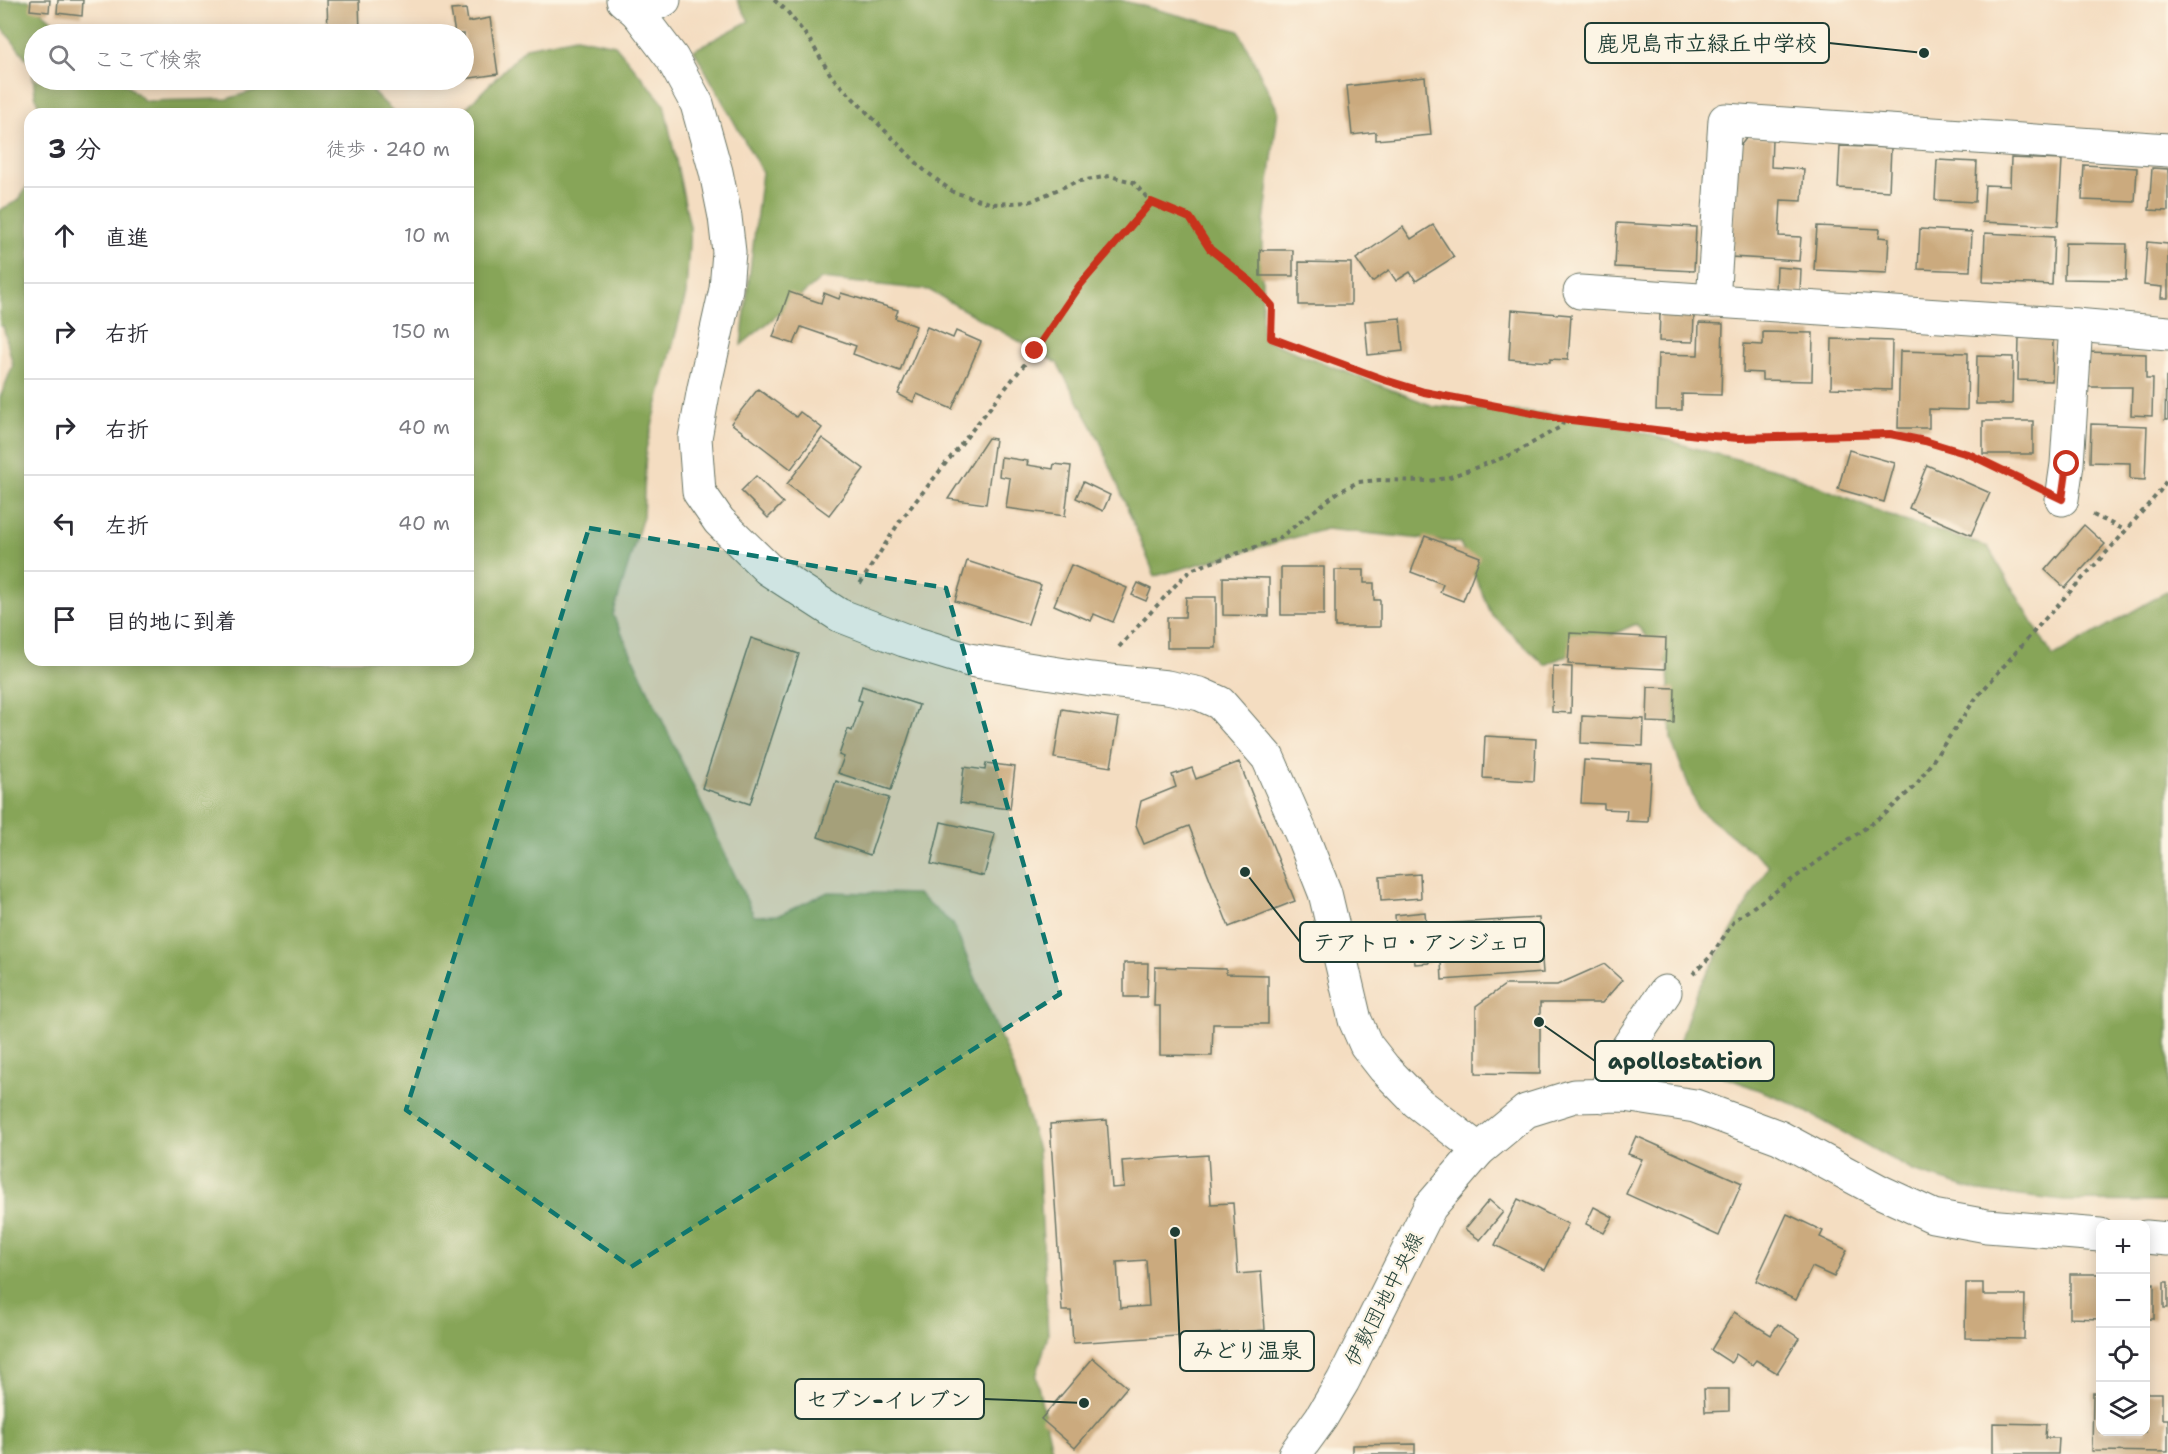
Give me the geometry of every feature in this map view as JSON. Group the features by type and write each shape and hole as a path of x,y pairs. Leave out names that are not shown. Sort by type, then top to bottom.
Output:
{"street":[{"path":"641,4 698,104 725,217 729,252 726,289 695,438 699,492 719,521 768,569 839,615 904,640 969,660 1090,679 1167,687 1200,694 1220,703 1268,758 1324,893 1355,1020 1366,1045 1384,1068 1417,1102 1479,1150"},
{"path":"1713,301 1725,120 2168,150"},
{"path":"1580,292 2168,333"},
{"path":"2062,499 2068,452 2076,325"},
{"path":"1604,1096 1616,1065 1665,992"},
{"name":"伊敷団地中央線","path":"1294,1454 1321,1418 1343,1381 1430,1207 1479,1150 1526,1111 1574,1096 1625,1095 1662,1099 1695,1106 1738,1120 1779,1137 1881,1192 1933,1216 1987,1226 2096,1234"},
{"path":"2150,1237 2168,1239"}],"path":[{"path":"774,0 786,10 809,39 832,77 924,170 953,192 993,204 1029,202 1075,182 1110,177 1133,182 1151,202 1190,218 1210,249 1250,281 1272,306 1271,338 1424,392 1563,419 1739,438 1890,434 1925,441 1971,455 2125,530"},
{"path":"839,615 900,521 1035,351 1080,285 1151,202"},
{"path":"1090,679 1175,585 1193,569 1278,539 1337,492 1358,482 1429,481 1447,478 1513,454 1562,426 1563,419"},
{"path":"1665,992 1682,985 1711,956 1735,920 1885,814 1916,786 1976,698 2160,491 2168,478"}],"highlighted area":[{"path":"589,528 946,588 1060,994 631,1267 406,1110"}],"green space":[{"path":"0,0 28,0 56,24 24,24 24,56 0,25"},
{"path":"737,0 1120,0 1239,31 1278,111 1262,239 1262,339 1433,406 1588,416 1694,448 1782,471 1898,519 1988,547 2053,657 2168,591 2168,1202 2064,1201 1978,1191 1913,1171 1785,1100 1675,1058 1695,995 1769,865 1698,809 1671,740 1668,665 1636,624 1545,665 1492,615 1460,543 1326,529 1155,576 1100,441 1057,363 929,290 821,279 741,345 762,172 694,50 749,21"},
{"path":"576,37 615,45 664,104 690,227 686,294 646,449 643,516 613,615 754,916 779,915 828,892 917,894 953,924 1014,1070 1038,1150 1048,1335 1036,1377 1053,1454 0,1454 0,398 13,365 3,326 0,326 0,210 19,200 24,191 24,666 474,666 474,108 466,108 527,47"},
{"path":"35,90 132,90 145,101 227,99 257,90 371,90 390,108 39,108"}],"building":[{"path":"31,0 50,0 49,12 30,10"},
{"path":"58,0 83,0 82,16 57,13"},
{"path":"327,0 359,0 360,24 328,24"},
{"path":"466,9 468,22 490,18 498,74 474,78 474,24 453,24 451,10"},
{"path":"1425,77 1431,135 1376,140 1376,132 1352,135 1347,86"},
{"path":"1747,137 1772,139 1771,167 1804,169 1802,201 1781,200 1779,236 1801,237 1799,261 1731,257 1737,150"},
{"path":"1840,146 1891,148 1889,191 1838,188"},
{"path":"2011,158 2062,160 2058,226 1983,222 1985,185 2010,186"},
{"path":"1937,160 1977,162 1975,202 1935,200"},
{"path":"2084,165 2137,168 2135,202 2082,200"},
{"path":"2152,168 2168,169 2168,211 2149,210"},
{"path":"1617,223 1696,227 1694,271 1615,267"},
{"path":"1433,225 1454,257 1416,281 1410,272 1396,281 1389,270 1372,282 1356,259 1403,227 1411,239"},
{"path":"1817,226 1880,229 1879,237 1889,238 1887,273 1814,270"},
{"path":"1920,229 1972,232 1970,271 1918,269"},
{"path":"1985,233 2054,237 2052,285 1983,282"},
{"path":"2147,242 2168,244 2168,298 2161,298 2162,287 2144,285"},
{"path":"2065,243 2127,244 2126,280 2064,279"},
{"path":"1260,250 1293,250 1293,276 1260,276"},
{"path":"1299,262 1351,263 1351,305 1299,305"},
{"path":"1777,267 1801,269 1800,292 1776,291"},
{"path":"789,292 821,303 824,293 839,299 841,293 898,310 895,318 916,326 900,371 853,354 856,346 801,327 794,344 773,337"},
{"path":"1512,310 1571,315 1568,360 1550,359 1550,362 1509,359"},
{"path":"1660,314 1694,315 1693,342 1659,341"},
{"path":"1400,318 1403,351 1368,355 1365,321"},
{"path":"1699,323 1723,324 1721,395 1682,394 1682,410 1656,410 1658,354 1698,355"},
{"path":"927,327 953,338 956,331 981,342 952,409 917,394 913,402 898,394"},
{"path":"1763,332 1813,333 1812,381 1762,380 1762,373 1743,372 1744,344 1763,345"},
{"path":"2019,338 2053,339 2052,381 2018,380"},
{"path":"1832,339 1892,341 1891,390 1831,388"},
{"path":"1900,351 1968,353 1967,410 1929,409 1929,428 1898,428"},
{"path":"2088,352 2146,354 2146,379 2153,379 2152,416 2131,415 2132,387 2087,387"},
{"path":"1977,356 2013,357 2012,404 1976,404"},
{"path":"2166,377 2168,378 2168,420 2165,420"},
{"path":"758,389 796,417 800,412 822,428 791,469 731,423"},
{"path":"1983,421 2033,421 2033,454 1983,454"},
{"path":"2091,424 2147,426 2145,480 2130,479 2130,463 2090,462"},
{"path":"822,438 864,469 829,515 787,484"},
{"path":"988,438 995,439 986,504 948,499"},
{"path":"1849,450 1895,463 1884,502 1838,489"},
{"path":"1001,457 1028,461 1027,465 1053,469 1054,464 1071,466 1065,516 1006,508 1010,478 999,476"},
{"path":"1927,465 1990,493 1971,535 1909,508"},
{"path":"756,476 783,503 768,518 741,491"},
{"path":"1083,482 1110,495 1103,511 1076,498"},
{"path":"2084,525 2105,544 2065,588 2045,570"},
{"path":"1425,536 1480,557 1463,601 1440,592 1443,584 1411,572"},
{"path":"967,561 1041,585 1028,624 955,601"},
{"path":"1071,565 1127,588 1113,622 1094,614 1091,621 1054,605"},
{"path":"1281,567 1324,567 1324,615 1281,615"},
{"path":"1335,570 1364,570 1364,583 1374,583 1374,600 1380,600 1380,627 1335,627"},
{"path":"1223,577 1269,578 1269,616 1223,615"},
{"path":"1138,583 1151,589 1146,601 1132,595"},
{"path":"1186,597 1216,597 1216,648 1167,648 1167,617 1185,617"},
{"path":"1570,633 1666,638 1665,669 1568,664"},
{"path":"751,638 799,654 750,804 702,788"},
{"path":"1553,666 1572,667 1571,713 1552,712"},
{"path":"862,686 919,705 891,790 838,773 844,757 839,755 848,729 852,731 862,701 858,700"},
{"path":"1648,687 1675,688 1674,723 1647,722"},
{"path":"1062,709 1119,718 1111,767 1054,758"},
{"path":"1582,716 1644,719 1643,746 1581,743"},
{"path":"1485,736 1536,739 1534,781 1483,778"},
{"path":"1584,760 1652,764 1648,822 1626,821 1627,810 1604,809 1604,804 1581,803"},
{"path":"1239,762 1295,901 1229,927 1189,826 1144,844 1136,825 1141,801 1176,787 1172,775 1192,768 1196,779"},
{"path":"986,763 1015,767 1010,809 960,803 964,767 985,770"},
{"path":"836,781 889,798 870,855 818,837"},
{"path":"941,822 995,834 984,876 931,864"},
{"path":"1420,874 1421,898 1381,901 1380,877"},
{"path":"1425,912 1429,963 1415,964 1414,956 1398,957 1395,915"},
{"path":"1539,918 1543,973 1442,980 1439,924"},
{"path":"1124,963 1148,963 1147,997 1124,997"},
{"path":"1604,964 1622,980 1602,1003 1540,1003 1540,1074 1476,1073 1476,1006 1505,985 1557,985"},
{"path":"1155,967 1226,969 1226,974 1268,975 1268,1024 1213,1024 1212,1056 1160,1055 1160,1006 1154,1006"},
{"path":"1107,1120 1112,1188 1124,1187 1122,1161 1208,1155 1211,1204 1233,1203 1238,1274 1261,1272 1265,1330 1073,1343 1071,1311 1062,1311 1050,1124","holes":["1146,1260 1149,1306 1120,1308 1117,1262"]},
{"path":"1636,1136 1742,1183 1719,1236 1626,1194 1642,1159 1628,1154"},
{"path":"1518,1199 1568,1224 1545,1270 1495,1245"},
{"path":"1489,1200 1503,1212 1480,1240 1465,1229"},
{"path":"1594,1207 1613,1217 1604,1233 1586,1224"},
{"path":"1787,1214 1823,1231 1820,1237 1847,1250 1834,1277 1812,1267 1796,1300 1756,1281"},
{"path":"2070,1274 2096,1274 2096,1319 2070,1318"},
{"path":"2164,1282 2168,1282 2168,1308 2164,1308"},
{"path":"1966,1283 1983,1283 1983,1295 2025,1295 2024,1339 1965,1338"},
{"path":"2150,1284 2154,1284 2154,1319 2150,1319"},
{"path":"1734,1312 1771,1335 1778,1324 1799,1338 1777,1373 1756,1360 1752,1365 1736,1354 1731,1363 1711,1350"},
{"path":"1093,1358 1127,1387 1075,1448 1041,1419"},
{"path":"1704,1389 1729,1389 1729,1411 1705,1412"},
{"path":"2093,1393 2096,1393 2096,1436 2150,1436 2150,1393 2162,1393 2162,1419 2168,1419 2168,1452 2092,1451"},
{"path":"1993,1423 2046,1424 2045,1438 2059,1438 2058,1454 1993,1454"},
{"path":"1415,1444 1415,1454 1352,1454 1352,1445"}],"place":[{"name":"鹿児島市立緑丘中学校","path":"1924,53"},
{"name":"テアトロ・アンジェロ","path":"1245,872"},
{"name":"apollostation","path":"1539,1022"},
{"name":"みどり温泉","path":"1175,1232"},
{"name":"セブン-イレブン","path":"1084,1403"}],"route":[{"path":"1035,351 1080,285 1151,202 1190,218 1210,249 1250,281 1272,306 1271,338 1424,392 1563,419 1698,435 1739,438 1890,434 1925,441 1971,455 2062,499 2067,464"}]}
